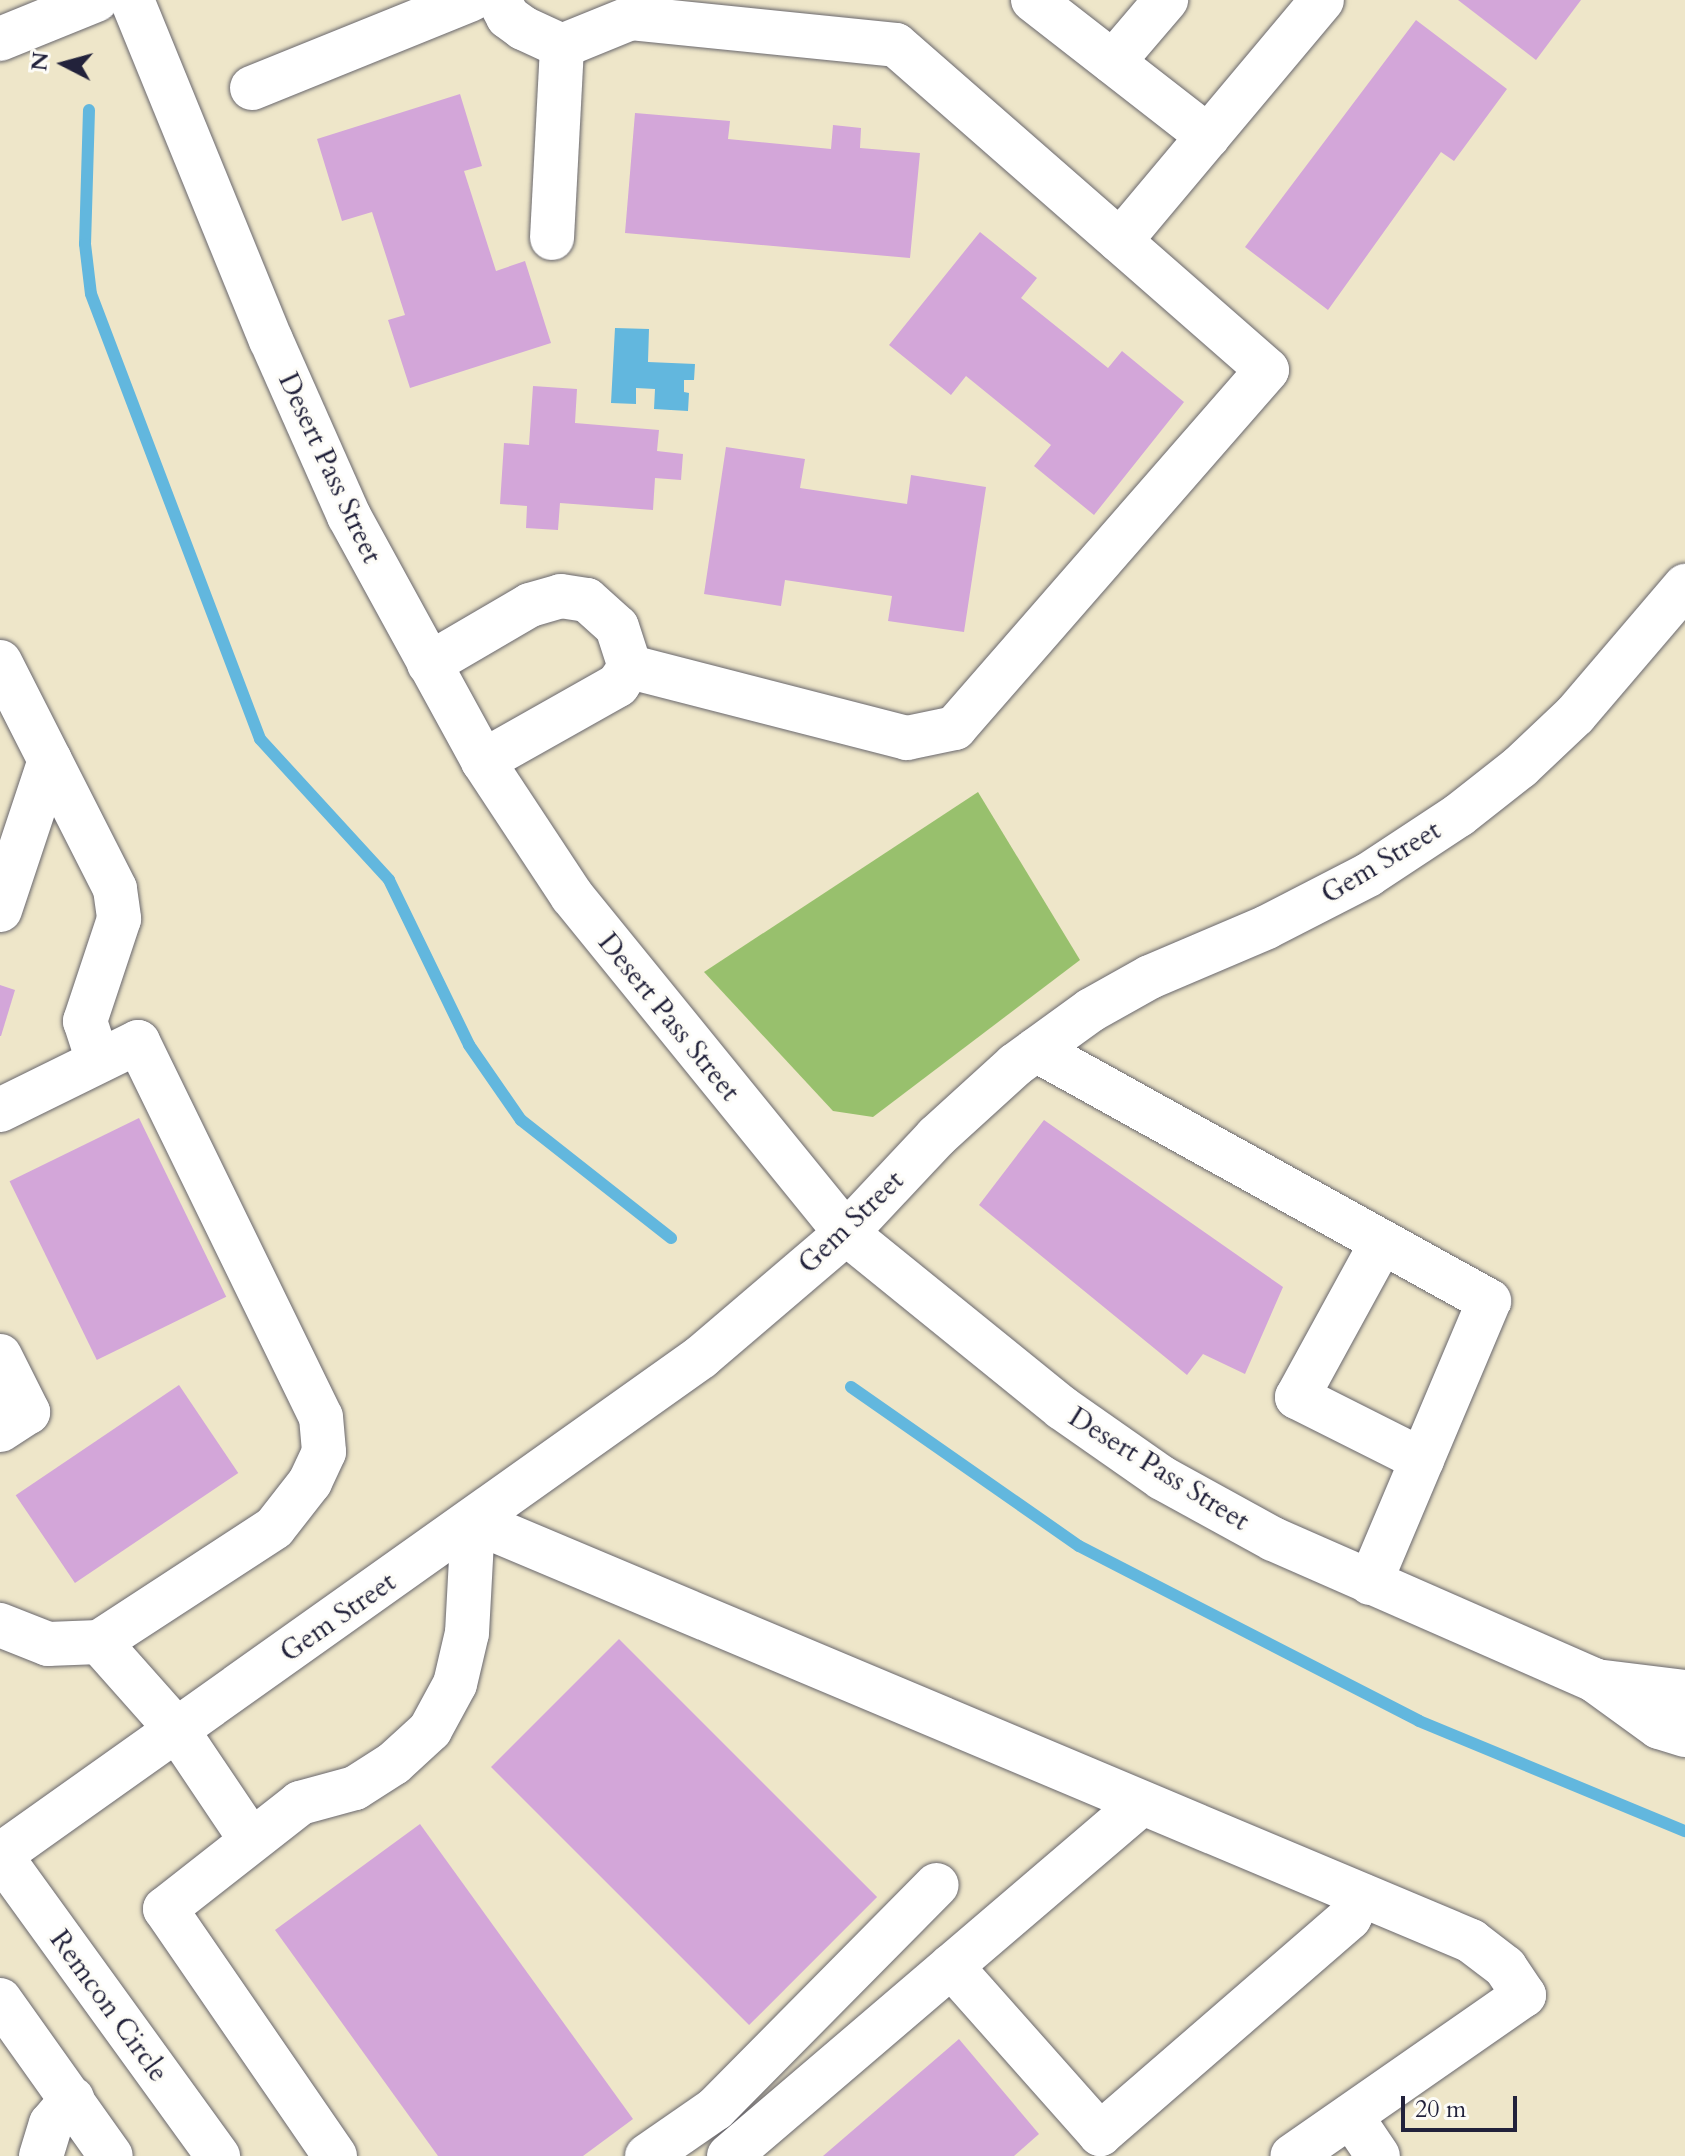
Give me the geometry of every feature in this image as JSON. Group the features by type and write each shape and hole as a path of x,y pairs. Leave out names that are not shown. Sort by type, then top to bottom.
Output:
{"street":[{"path":"0,39 96,0"},
{"name":"Desert Pass Street","path":"132,0 289,381 349,516 483,761 572,896 846,1233 1062,1408 1162,1478 1273,1539 1594,1680 1659,1727 1685,1735"},
{"path":"252,88 470,0"},
{"path":"499,0 508,17 523,28 562,46 631,18 896,45 1267,370 955,728 907,738 630,667"},
{"path":"1033,0 1208,136"},
{"path":"1113,62 1166,0"},
{"path":"1120,241 1322,0"},
{"path":"552,238 562,46"},
{"name":"Gem Street","path":"0,1855 701,1357 846,1233 936,1137 1036,1050 1091,1010 1150,977 1267,927 1368,875 1459,815 1520,767 1575,715 1685,586"},
{"path":"429,664 530,605 561,596 587,600 617,627 630,667"},
{"path":"0,662 115,889 119,919 85,1021 97,1059"},
{"path":"483,761 618,685 630,667"},
{"path":"0,910 50,760"},
{"path":"0,1110 97,1059 138,1042 321,1417 324,1452 310,1482 274,1528 99,1642 48,1644 0,1625"},
{"path":"1036,1050 1489,1301 1370,1583"},
{"path":"1382,1242 1297,1397 1422,1460"},
{"path":"0,1356 28,1412 0,1430"},
{"path":"335,2156 165,1909 300,1803 355,1788 394,1763 430,1730 455,1684 467,1633 473,1521 1471,1941 1505,1967 1524,1995 1292,2156"},
{"path":"99,1642 177,1730 251,1840"},
{"name":"Desert Pass Street","path":"1594,1680 1685,1692"},
{"path":"715,2109 736,2150 1142,1803"},
{"name":"Remcon Circle","path":"0,1855 218,2156"},
{"path":"647,2156 715,2109 937,1885"},
{"path":"951,1966 1100,2134 1349,1918 1362,1895"},
{"path":"0,2000 12,2050 72,2099 111,2156"},
{"path":"41,2156 51,2124 72,2099"},
{"path":"1351,2116 1378,2156"}],"green space":[{"path":"978,792 1080,960 873,1117 833,1111 704,972"}],"water":[{"path":"615,328 649,329 648,362 695,364 694,380 684,380 684,392 689,393 688,411 654,409 655,389 636,388 636,404 611,403"}],"building":[{"path":"1458,0 1581,0 1536,60"},
{"path":"1416,20 1507,89 1454,161 1441,152 1328,310 1245,247"},
{"path":"460,94 482,166 464,171 496,271 525,261 551,343 410,388 388,320 405,315 372,212 342,221 317,139"},
{"path":"635,113 730,121 728,139 831,149 833,125 861,128 860,148 920,153 910,258 625,233"},
{"path":"980,232 1037,278 1021,298 1108,368 1122,351 1184,402 1094,515 1034,466 1051,445 966,376 951,395 889,345"},
{"path":"533,386 577,389 575,423 659,430 657,451 683,454 681,480 655,478 653,510 560,503 558,530 526,528 527,506 500,504 504,443 529,445"},
{"path":"726,447 805,459 800,488 907,504 911,475 986,487 964,632 888,621 892,596 785,580 781,606 704,594"},
{"path":"0,985 15,990 1,1036 0,1036"},
{"path":"139,1118 226,1297 97,1360 10,1181"},
{"path":"1044,1120 1283,1287 1245,1374 1203,1354 1187,1375 979,1205"},
{"path":"179,1385 238,1473 75,1583 16,1495"},
{"path":"619,1639 877,1897 749,2025 491,1767"},
{"path":"420,1824 633,2119 583,2156 438,2156 275,1930"},
{"path":"959,2039 1039,2134 1014,2156 823,2156"}],"waterway":[{"path":"89,110 85,244 91,294 260,739 389,880 469,1045 521,1120 671,1238"},
{"path":"851,1387 1079,1546 1419,1721 1685,1831"}]}
